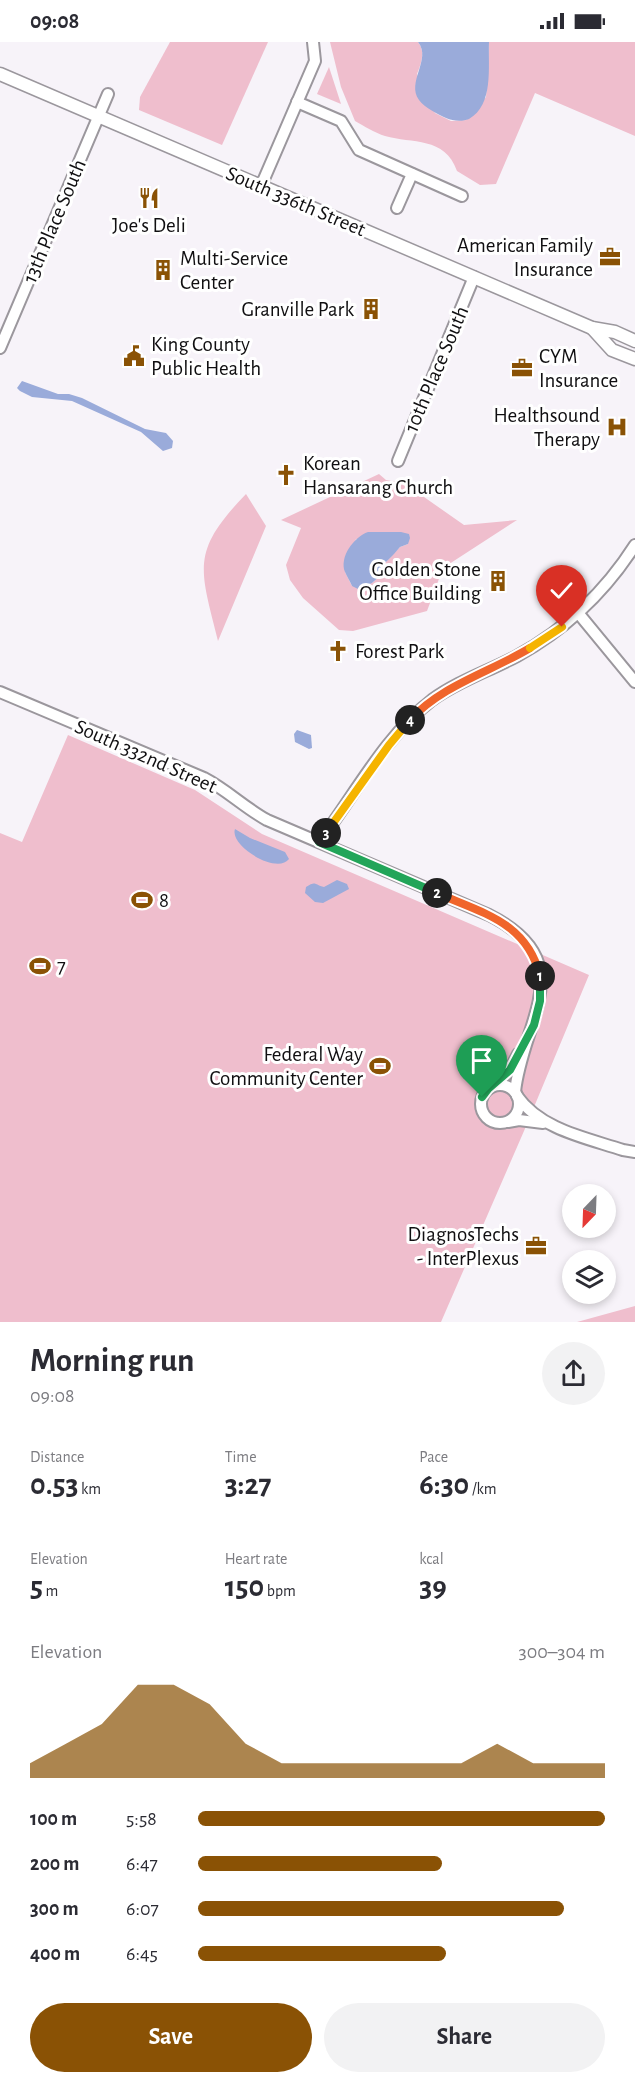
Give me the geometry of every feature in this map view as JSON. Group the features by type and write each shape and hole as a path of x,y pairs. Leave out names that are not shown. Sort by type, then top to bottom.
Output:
{"main road":[{"name":"South 336th Street","path":"0,74 592,328 615,332 635,341"},
{"name":"South 336th Street","path":"592,328 612,350 635,360"}],"street":[{"path":"261,186 315,61 314,42"},
{"name":"13th Place South","path":"0,348 108,94"},
{"path":"297,102 341,121 359,150 462,196"},
{"path":"397,208 412,174"},
{"name":"10th Place South","path":"398,461 474,277"},
{"path":"319,842 389,745 414,716 434,699 534,645 579,614 611,578 635,545"},
{"path":"579,614 635,682"},
{"name":"South 332nd Street","path":"0,692 204,778 254,813 489,915 516,931 533,954 541,980 540,1001 534,1025"},
{"path":"534,1025 510,1070 482,1097 482,1111 492,1122 519,1120 549,1124 623,1150 635,1152"},
{"path":"507,1122 518,1111 517,1074 534,1025"},
{"path":"492,1086 507,1086 532,1113 549,1124"}],"shaded area":[{"path":"170,42 268,42 222,145 139,110 140,97"},
{"path":"330,42 418,42 422,54 417,74 435,113 451,121 466,120 486,97 489,42 635,42 635,136 535,93 496,184 480,185 457,171 452,160 436,147 427,143 385,136 355,121 341,87"},
{"path":"329,67 341,104 317,94"},
{"path":"379,474 386,480 404,483 464,525 517,520 443,568 427,611 353,631 339,630 303,598 290,580 286,565 301,528 281,520","holes":["356,539 408,544 400,547 385,563 381,575 372,583 352,586 345,572"]},
{"path":"246,494 266,526 218,641 207,595 204,562 215,531"},
{"path":"68,735 195,790 262,834 589,975 441,1322 0,1322 0,833 22,842"},
{"path":"635,1306 635,1322 577,1322"}],"water":[{"path":"418,42 489,42 489,74 486,95 483,105 469,119 458,121 446,118 419,100 415,86 422,49"},
{"path":"22,381 58,394 69,394 82,398 145,429 166,433 173,441 172,448 163,451 141,432 72,401 32,397 17,388"},
{"path":"368,532 401,532 409,534 410,538 408,544 400,547 385,563 381,575 372,583 358,589 352,586 346,574 344,560 353,543"},
{"path":"297,730 311,735 312,748 309,749 295,742 294,734"},
{"path":"235,829 250,838 285,852 289,859 283,863 275,863 255,856 239,843 235,836"},
{"path":"337,880 347,884 349,889 323,903 315,902 305,893 306,887 312,884 324,887"}],"place":[{"name":"Joe's Deli","path":"149,198"},
{"name":"American Family Insurance","path":"610,257"},
{"name":"Multi-Service Center","path":"163,270"},
{"name":"Granville Park","path":"371,309"},
{"name":"King County Public Health","path":"134,356"},
{"name":"CYM Insurance","path":"522,368"},
{"name":"Healthsound Therapy","path":"617,427"},
{"name":"Korean Hansarang Church","path":"286,475"},
{"name":"Golden Stone Office Building","path":"498,581"},
{"name":"Forest Park","path":"338,651"},
{"name":"8","path":"142,900"},
{"name":"7","path":"40,966"},
{"name":"Federal Way Community Center","path":"380,1066"},
{"name":"DiagnosTechs - InterPlexus","path":"536,1246"}],"route":[{"path":"482,1097 484,1092 510,1070 534,1025 542,991 537,962 528,945 516,931 489,915 319,842 389,745 414,716 434,699 516,656 562,627"}]}
